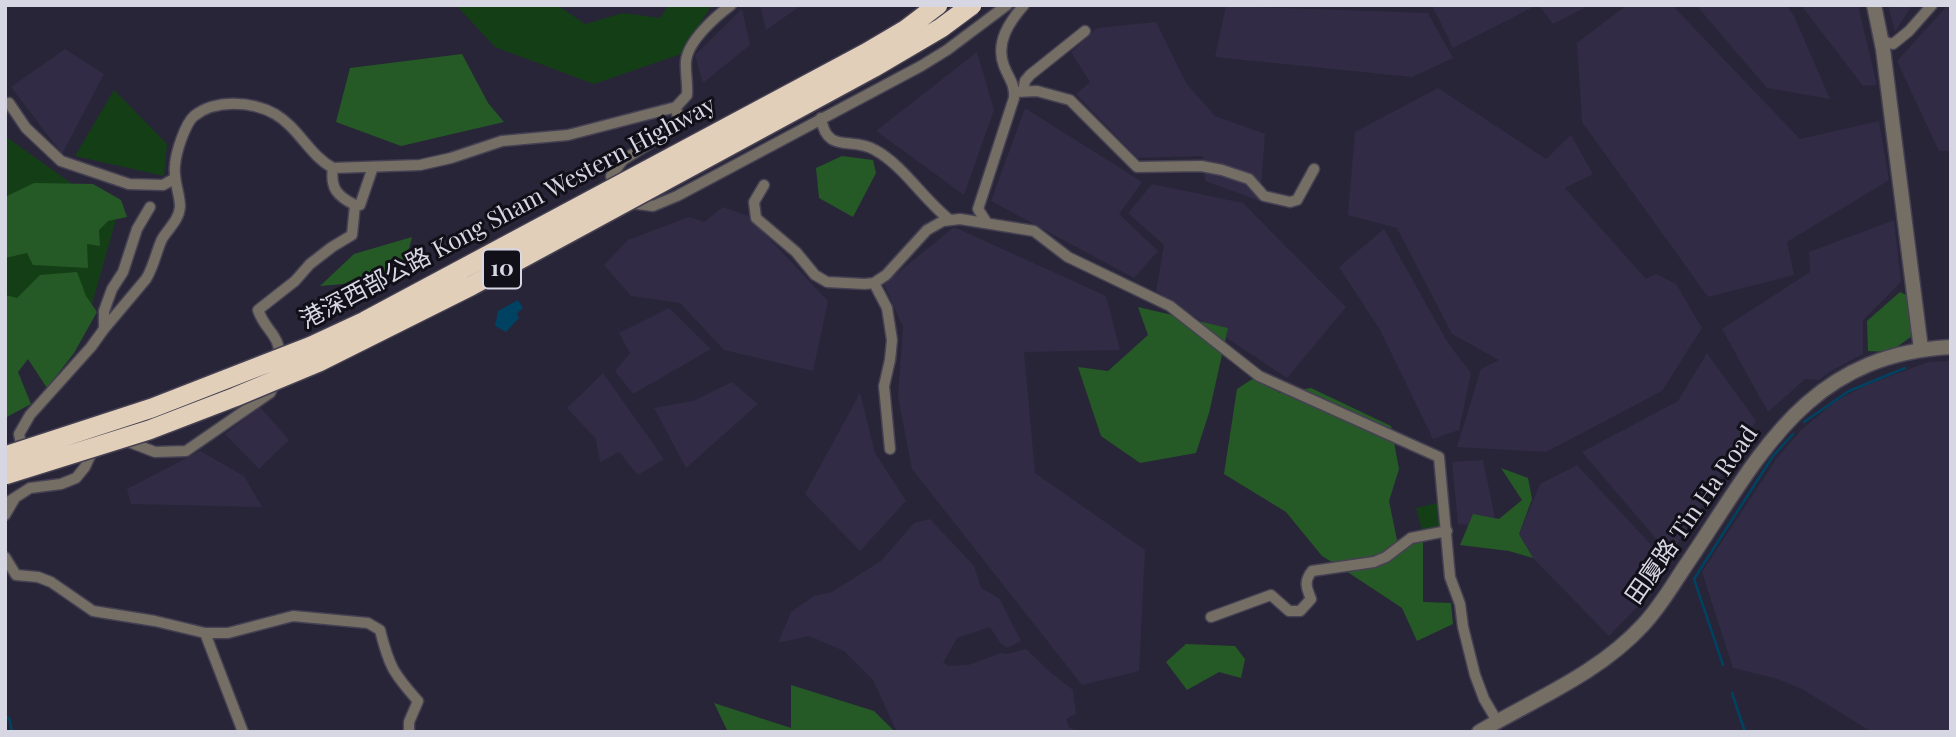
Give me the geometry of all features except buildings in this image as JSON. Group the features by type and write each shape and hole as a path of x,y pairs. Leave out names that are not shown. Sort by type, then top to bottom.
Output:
{"highway":[{"name":"港深西部公路 Kong Sham Western Highway","path":"5,456 152,408 311,346 365,321 866,53 905,30 938,5"},
{"name":"港深西部公路 Kong Sham Western Highway","path":"5,475 123,438 222,402 319,362 388,329 885,62 972,5"}],"street":[{"path":"30,488 19,434 30,415 91,347 152,270 162,240 177,218 180,206 174,179 179,144 192,117 212,106 247,104 275,114 300,134 320,160 333,168 420,165 502,141 568,135 676,107 687,95 685,59 696,38 714,18 731,5"},
{"path":"676,107 679,125 623,160 611,176 613,189 626,203 653,206 677,196 929,61 1007,5"},
{"path":"1019,91 1003,64 1002,41 1009,23 1024,5"},
{"path":"1874,5 1882,41 1921,349"},
{"path":"1882,41 1894,44 1932,5"},
{"path":"987,223 978,209 1014,98 1030,75 1085,31"},
{"path":"1019,91 1037,91 1070,100 1137,167 1201,166 1222,170 1249,179 1264,196 1290,202 1297,200 1314,169"},
{"path":"9,103 26,128 61,161 129,184 163,185 174,179"},
{"path":"821,118 827,137 834,141 871,148 883,154 950,220"},
{"path":"333,168 331,182 334,191 343,199 360,205 373,167"},
{"path":"764,185 754,202 756,218 796,252 815,275 827,282 874,283 886,275 928,230 943,221 987,223 1034,231 1068,257 1170,306 1259,376 1438,457 1450,577 1460,604 1468,652 1484,699 1497,721"},
{"path":"5,515 10,501 30,488 61,484 76,478 85,467 96,443 104,438 126,440 155,452 186,450 270,393 280,373 281,353 278,339 260,318 258,310 295,281 310,264 352,235 355,205"},
{"path":"104,330 104,311 108,300 123,272 137,229 150,207"},
{"path":"874,283 887,308 892,340 884,386 890,449"},
{"name":"田廈路 Tin Ha Road","path":"1479,732 1609,657 1644,624 1776,433 1814,396 1857,368 1921,349 1951,347"},
{"path":"1211,617 1271,595 1289,611 1300,611 1311,598 1306,585 1307,577 1312,571 1374,562 1386,557 1411,538 1447,531"},
{"path":"5,556 16,575 38,577 51,582 93,611 155,621 205,633 228,633 293,616 368,623 380,630 388,663 418,701 409,722 409,732"},
{"path":"205,633 243,732"}],"shaded area":[{"path":"760,5 802,5 766,30"},
{"path":"1432,5 1537,5 1453,48"},
{"path":"1539,5 1590,5 1553,24"},
{"path":"1627,5 1672,5 1800,139 1879,121 1889,180 1787,242 1794,275 1708,297 1582,122 1577,43"},
{"path":"1696,5 1786,5 1794,16 1830,99 1767,88"},
{"path":"1801,5 1858,5 1877,85 1863,86"},
{"path":"1888,5 1912,5 1895,32"},
{"path":"1948,5 1951,5 1951,151 1939,151 1897,61"},
{"path":"1226,6 1428,13 1453,58 1412,77 1215,57"},
{"path":"742,9 750,45 703,83 695,55"},
{"path":"1156,22 1186,83 1215,116 1265,134 1260,201 1205,181 1203,156 1137,158 1076,94 1090,82 1071,52 1097,28"},
{"path":"65,49 104,74 62,154 11,87"},
{"path":"977,52 994,110 964,195 876,131"},
{"path":"1438,88 1546,159 1571,135 1593,174 1565,188 1646,279 1656,274 1676,284 1702,328 1662,391 1546,452 1457,447 1481,369 1499,360 1452,334 1397,228 1348,215 1355,132"},
{"path":"1025,108 1142,182 1119,214 1158,251 1134,278 991,201"},
{"path":"1152,184 1243,203 1346,307 1287,378 1156,291 1164,245 1128,213"},
{"path":"723,207 748,216 828,301 813,371 724,350 680,303 631,296 604,265 628,240 689,217 704,222"},
{"path":"1894,220 1901,282 1863,320 1863,354 1819,380 1805,379 1768,412 1722,329 1810,272 1809,252"},
{"path":"954,227 1106,296 1120,350 1024,352 1035,473 1145,550 1139,671 1082,685 912,469 898,397 903,327 884,284"},
{"path":"1384,229 1448,343 1471,373 1459,430 1433,439 1380,330 1339,267"},
{"path":"669,308 711,349 633,394 615,371 630,353 619,333"},
{"path":"1707,353 1756,421 1670,555 1582,452 1678,401"},
{"path":"1951,361 1951,732 1872,732 1802,689 1778,679 1733,668 1702,572 1777,458 1802,429 1835,402 1864,386 1928,362"},
{"path":"603,373 664,459 638,475 619,452 600,462 596,439 567,408"},
{"path":"732,382 758,404 686,468 654,408 693,401"},
{"path":"860,393 875,453 906,501 860,551 805,494"},
{"path":"260,407 289,440 259,469 225,434"},
{"path":"200,451 244,476 262,507 131,504 127,489"},
{"path":"1483,460 1497,527 1458,524 1452,462"},
{"path":"1577,465 1668,563 1649,595 1609,636 1533,558 1519,534 1540,484"},
{"path":"930,519 974,566 981,588 999,598 1021,641 1007,648 1001,644 990,627 957,638 943,663 949,666 968,665 1001,653 1026,649 1073,690 1076,714 1066,719 1069,727 1079,732 897,732 873,680 844,651 809,636 778,643 791,612 814,596 832,592 881,561 914,523"}],"green space":[{"path":"456,5 557,5 585,24 623,13 660,18 669,5 712,5 681,54 594,84 495,47"},
{"path":"462,54 488,103 504,122 401,146 336,122 350,68"},
{"path":"114,90 167,144 164,176 75,156"},
{"path":"5,136 117,216 90,311 5,306"},
{"path":"842,156 873,160 876,173 853,217 819,198 816,168"},
{"path":"34,183 93,184 121,200 127,217 108,221 99,230 100,246 87,244 88,268 33,265 27,253 5,258 5,197"},
{"path":"412,237 405,264 378,281 320,286 354,254"},
{"path":"77,272 86,296 97,312 74,353 47,388 28,359 18,372 31,404 5,418 5,295 17,298 40,275"},
{"path":"1900,292 1908,296 1912,336 1890,352 1868,351 1867,321"},
{"path":"1138,307 1228,328 1209,413 1196,453 1140,463 1101,436 1078,367 1108,371 1148,335"},
{"path":"1254,378 1280,393 1311,388 1391,426 1399,469 1389,501 1397,540 1394,547 1373,558 1335,564 1322,556 1286,512 1224,474 1237,389"},
{"path":"1501,468 1528,478 1532,499 1519,534 1533,558 1509,551 1460,545 1473,514 1499,519 1522,500"},
{"path":"1437,503 1445,531 1424,537 1416,508"},
{"path":"1423,540 1423,602 1451,603 1453,624 1417,641 1402,608 1346,571 1388,561 1413,542"},
{"path":"1186,644 1235,646 1245,659 1241,678 1219,672 1187,690 1166,662"},
{"path":"791,685 874,711 895,732 728,732 714,703 791,728"}],"water":[{"path":"518,300 523,308 517,313 519,318 506,332 495,326 498,311"}],"waterway":[{"path":"1804,422 1849,391 1905,368"},
{"path":"1723,665 1694,579 1773,456 1793,434"},
{"path":"1732,693 1745,732"},
{"path":"5,716 9,718 12,732"}]}
